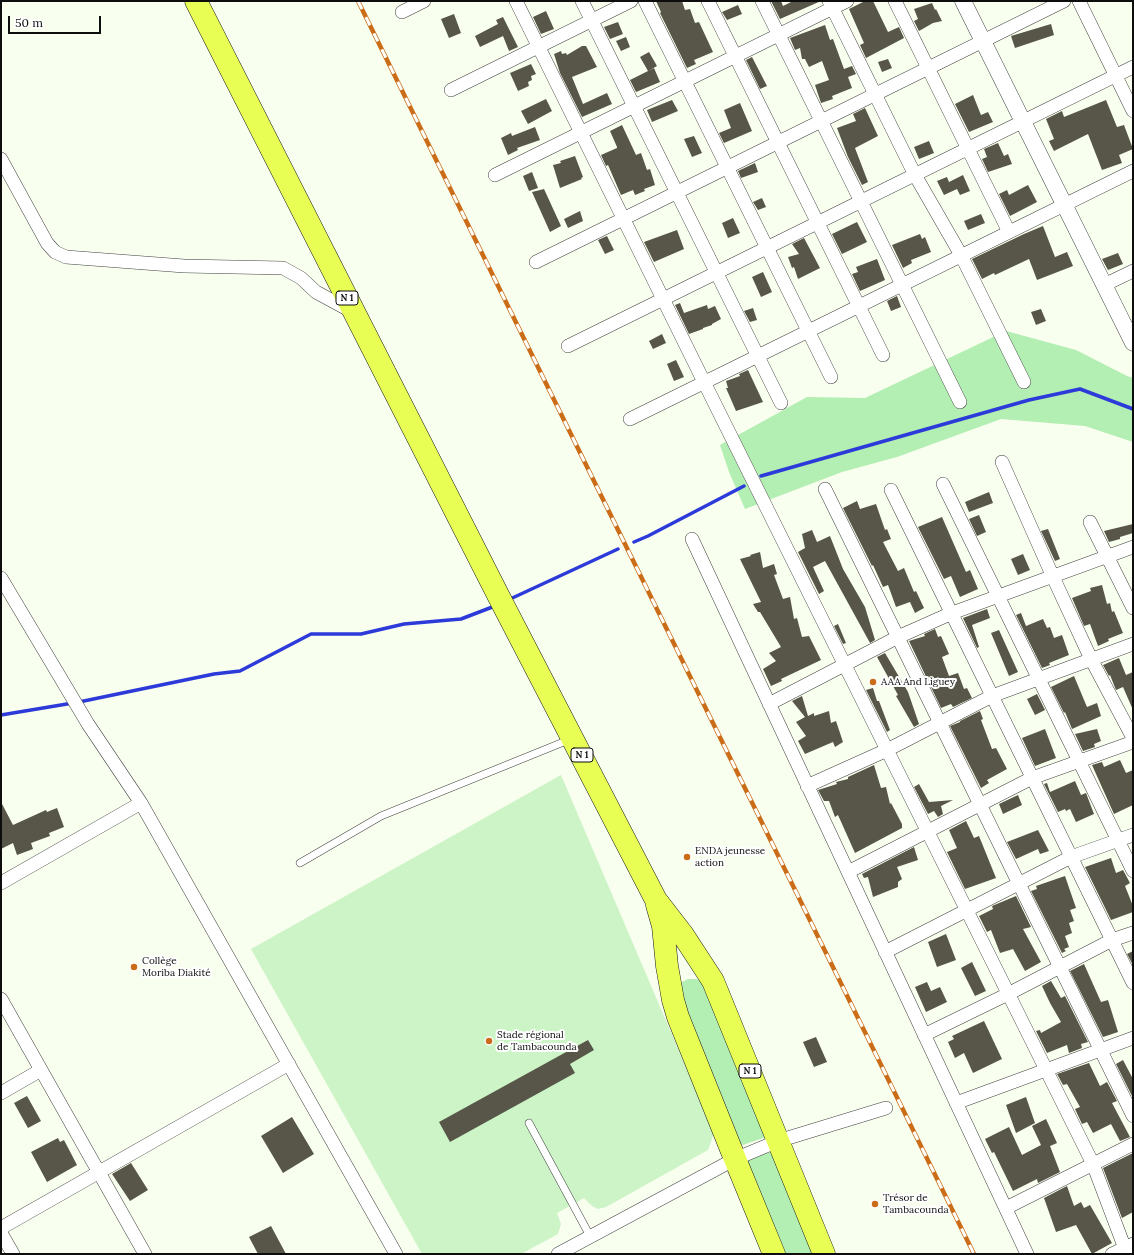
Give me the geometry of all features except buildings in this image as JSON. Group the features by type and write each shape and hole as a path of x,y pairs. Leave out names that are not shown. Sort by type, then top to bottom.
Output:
{"highway":[{"name":"N 1","path":"196,1 502,603 656,900 680,930 713,981 824,1254"},
{"name":"N 1","path":"656,900 663,926 667,966 675,1005 774,1254"}],"street":[{"path":"402,12 424,1"},
{"path":"516,1 663,300 1093,1164 1128,1249 1112,1254"},
{"path":"582,1 781,403"},
{"path":"452,90 631,1"},
{"path":"645,1 831,377"},
{"path":"708,1 883,354"},
{"path":"762,1 960,402"},
{"path":"495,175 736,57 779,35 831,4 847,1"},
{"path":"895,1 1009,232"},
{"path":"964,1 1133,343"},
{"path":"536,262 875,93 1064,1"},
{"path":"1079,1 1133,111"},
{"path":"831,4 915,175 961,255 1024,382"},
{"path":"568,346 1133,67"},
{"path":"1,159 47,243 55,252 66,258 184,266 284,268 300,278 316,292 355,314"},
{"path":"630,419 1133,171"},
{"path":"1104,285 1133,271"},
{"path":"1002,462 1052,577 1091,659 1133,738"},
{"path":"943,484 1133,871"},
{"path":"825,489 1133,1116"},
{"path":"891,490 1133,983"},
{"path":"1090,522 1133,608"},
{"path":"692,540 1027,1254"},
{"path":"769,704 845,666 898,637 952,613 1133,547"},
{"path":"1,578 88,724 141,803 396,1254"},
{"path":"807,786 887,750 992,696 1133,644"},
{"path":"848,872 1032,778 1133,742"},
{"path":"1,883 141,803"},
{"path":"885,952 1071,857 1133,835"},
{"path":"924,1035 1008,994 1112,940 1133,933"},
{"path":"1,999 145,1254"},
{"path":"956,1103 1133,1038"},
{"path":"1,1228 289,1064"},
{"path":"1,1094 41,1070"},
{"path":"558,1254 735,1159 778,1141 886,1108"},
{"path":"1006,1208 1133,1144"},
{"path":"1,1233 13,1254"}],"lane":[{"path":"300,862 381,816 573,738"},
{"path":"528,1123 590,1236"}],"green space":[{"path":"1006,331 1076,350 1133,378 1133,442 1085,426 1001,419 897,457 842,472 745,509 729,472 720,445 807,397 865,398"},
{"name":"Stade régional de Tambacounda","path":"561,775 714,1133 708,1150 606,1207 598,1209 592,1206 584,1198 557,1213 561,1224 558,1234 521,1254 422,1254 251,949"},
{"path":"688,979 704,981 766,1137 743,1145 734,1140 679,987 682,982"},
{"path":"776,1151 817,1254 782,1254 743,1159"}],"waterway":[{"path":"761,476 1029,400 1080,389 1133,409"},
{"path":"634,542 744,486"},
{"path":"508,600 618,549"},
{"path":"79,702 214,674 240,671 311,634 361,634 404,624 461,619 495,606"},
{"path":"1,715 73,703"}],"railway":[{"path":"358,1 974,1254"}],"place":[{"name":"AAA And Liguey","path":"873,682"},
{"name":"ENDA jeunesse action","path":"687,857"},
{"name":"Collège Moriba Diakité","path":"134,967"},
{"name":"Stade régional de Tambacounda","path":"489,1041"},
{"name":"Trésor de Tambacounda","path":"875,1204"}]}
